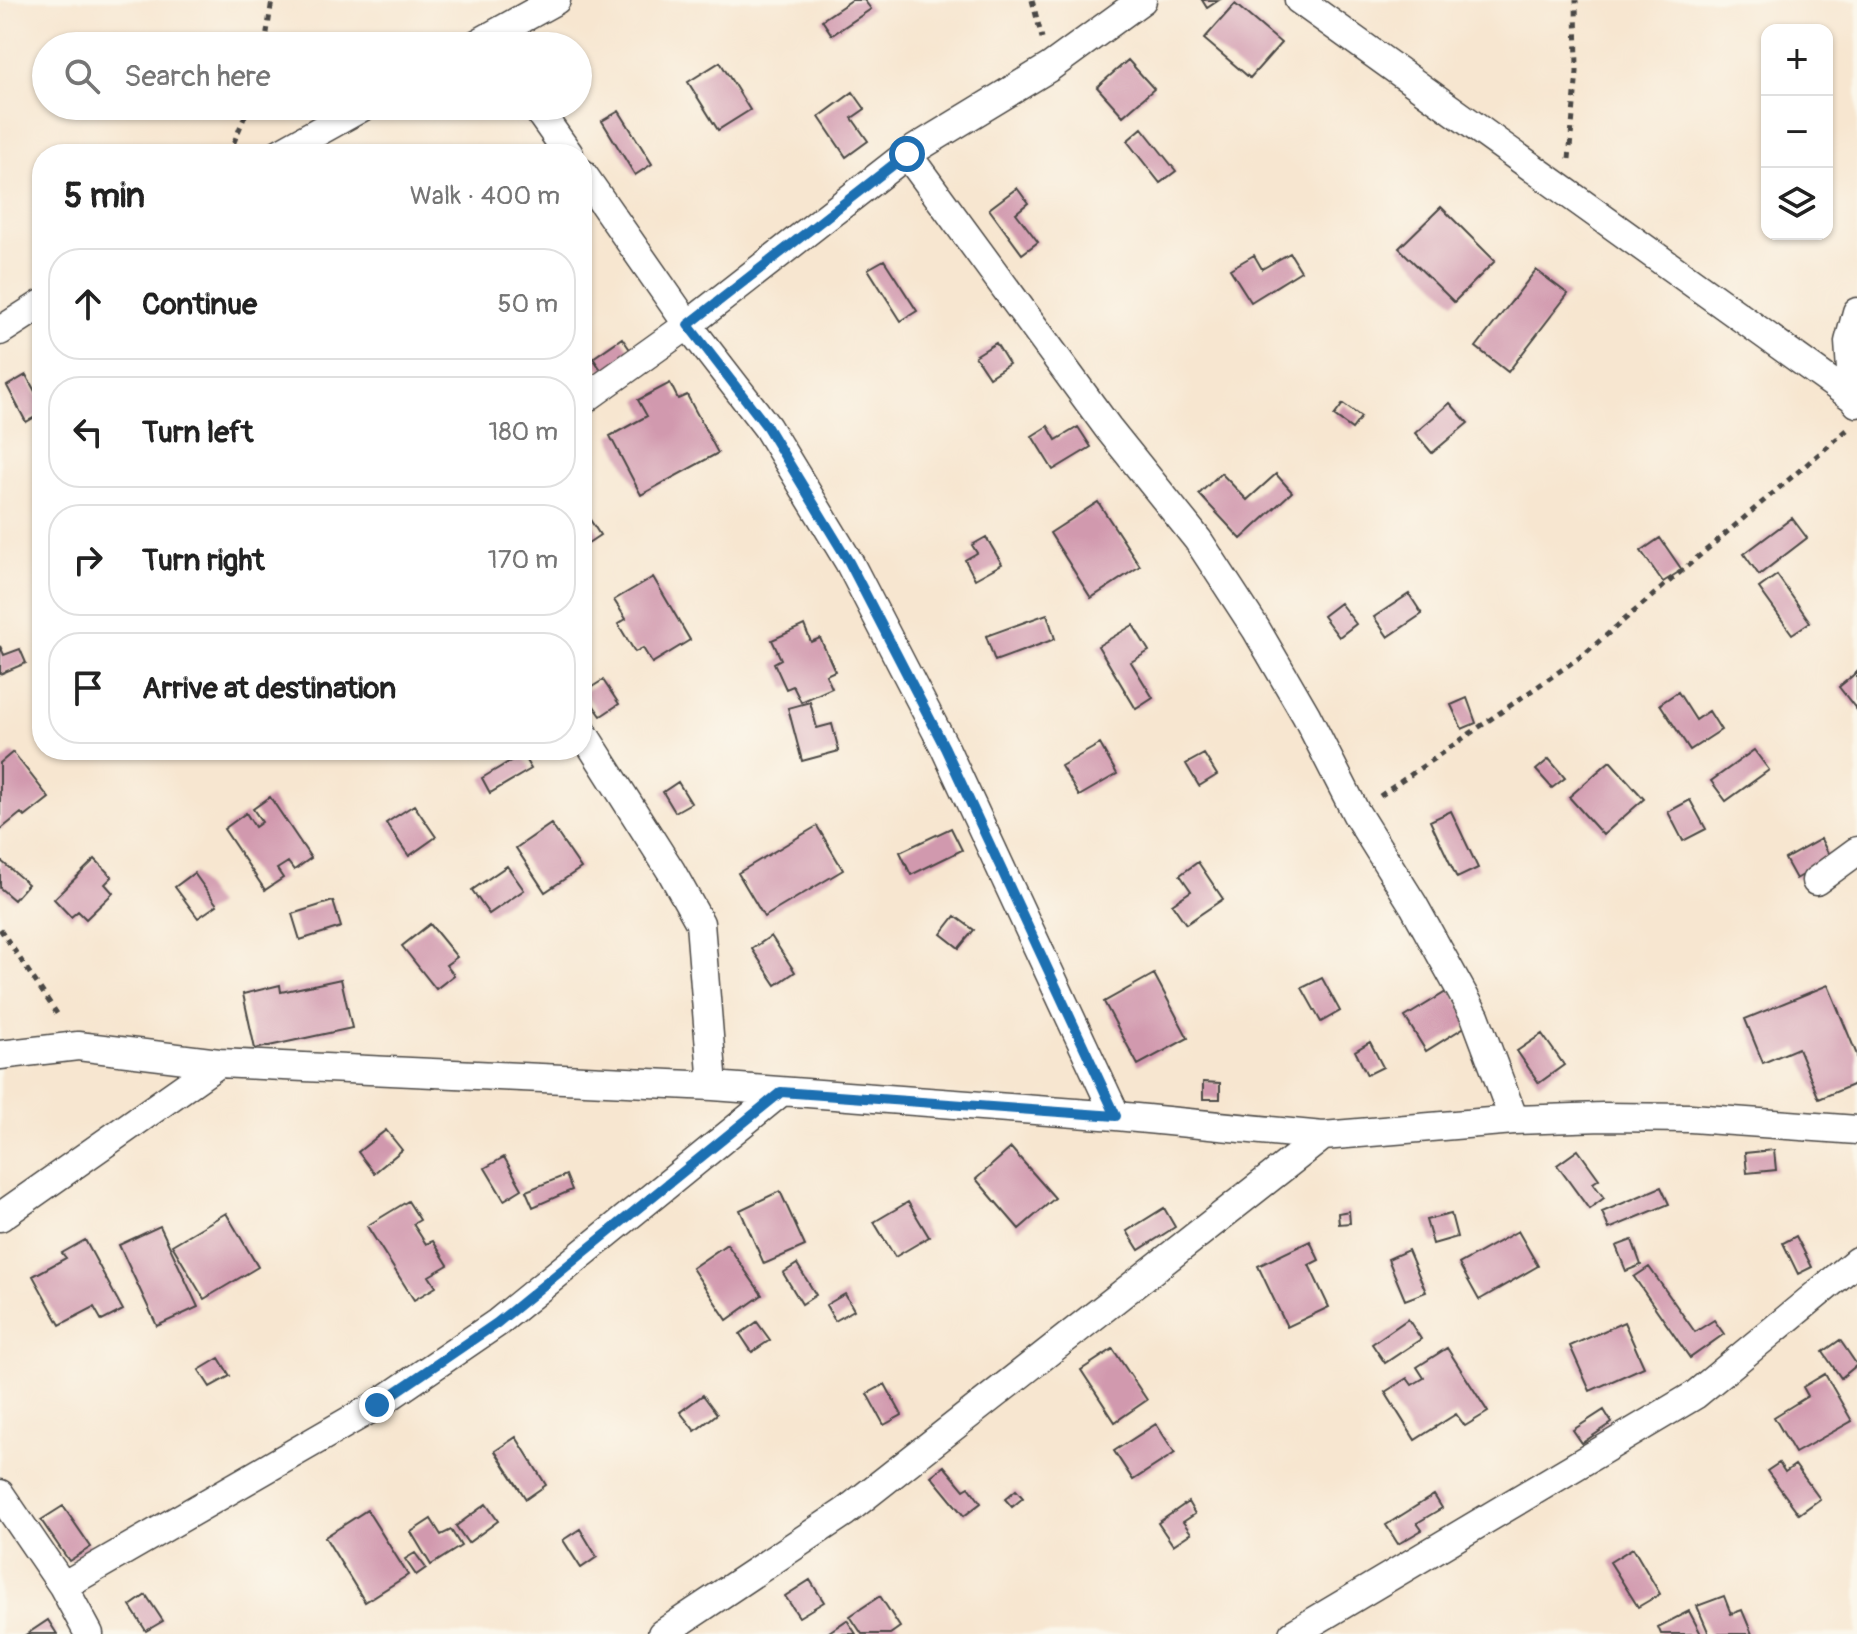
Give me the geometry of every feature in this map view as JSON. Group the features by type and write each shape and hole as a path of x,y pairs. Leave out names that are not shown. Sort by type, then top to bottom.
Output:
{"street":[{"path":"503,32 556,0"},
{"path":"592,394 688,325 907,154 1050,67 1142,0"},
{"path":"1299,0 1569,192 1856,408"},
{"path":"296,144 339,120"},
{"path":"545,120 562,144"},
{"path":"907,154 1108,428 1198,540 1256,629 1299,702 1356,813 1414,906 1475,1016 1514,1120"},
{"path":"592,187 688,325 767,427 849,562 945,748 1116,1116"},
{"path":"0,331 32,310"},
{"path":"1856,408 1849,342 1857,312"},
{"path":"592,747 671,871 700,923 713,1086"},
{"path":"1816,881 1857,851"},
{"path":"0,1055 78,1046 219,1063 713,1086 1116,1116 1323,1136 1514,1120 1603,1117 1691,1118 1857,1130"},
{"path":"0,1217 219,1063"},
{"path":"63,1586 377,1405 497,1323 781,1092"},
{"path":"662,1634 845,1512 1323,1136"},
{"path":"1293,1634 1695,1395 1857,1261"},
{"path":"0,1494 63,1586 89,1634"}],"path":[{"path":"267,32 272,0"},
{"path":"1569,192 1569,139 1577,72 1576,0"},
{"path":"233,144 243,120"},
{"path":"1356,813 1583,655 1856,408"},
{"path":"0,929 78,1046"}],"building":[{"path":"852,0 864,0 871,9 832,35 822,20"},
{"path":"1202,0 1219,0 1207,8"},
{"path":"1235,4 1281,43 1250,78 1204,39"},
{"path":"1128,60 1154,89 1123,116 1097,87"},
{"path":"720,62 750,110 718,130 688,82"},
{"path":"853,92 865,109 852,118 868,141 846,157 819,117"},
{"path":"619,111 652,164 635,175 602,121"},
{"path":"1142,128 1176,171 1160,183 1127,141"},
{"path":"1017,188 1028,203 1016,213 1038,242 1022,254 989,209"},
{"path":"1441,207 1495,261 1454,302 1399,248"},
{"path":"1290,253 1301,271 1251,302 1230,269 1254,255 1262,269"},
{"path":"884,260 917,311 901,321 868,269"},
{"path":"1536,270 1568,294 1508,372 1476,347"},
{"path":"622,338 633,354 604,374 593,358"},
{"path":"996,343 1009,364 989,377 975,356"},
{"path":"26,375 32,386 32,419 26,422 7,386"},
{"path":"670,383 678,399 687,395 718,453 641,495 610,436 647,416 638,400"},
{"path":"1450,403 1468,423 1432,453 1415,433"},
{"path":"1343,404 1361,417 1352,429 1334,416"},
{"path":"1048,426 1056,440 1078,427 1091,447 1053,470 1032,436"},
{"path":"1221,473 1247,500 1276,474 1292,492 1241,539 1199,494"},
{"path":"1098,502 1140,566 1091,598 1050,533"},
{"path":"1792,518 1807,538 1759,575 1744,554"},
{"path":"592,523 600,535 592,540"},
{"path":"986,537 1002,564 975,579 965,560 977,553 972,545"},
{"path":"1660,538 1682,570 1663,582 1641,551"},
{"path":"1777,575 1810,622 1792,634 1759,588"},
{"path":"653,577 690,640 652,663 643,648 635,652 618,624 626,619 614,600"},
{"path":"1409,594 1422,614 1388,637 1374,617"},
{"path":"1340,603 1356,624 1339,637 1323,616"},
{"path":"1047,614 1055,639 995,661 986,636"},
{"path":"804,625 811,642 820,638 835,671 826,675 832,688 801,702 793,686 786,689 774,663 781,659 772,640"},
{"path":"1133,625 1149,651 1131,662 1153,698 1136,709 1098,646"},
{"path":"0,646 4,655 20,649 26,663 0,674"},
{"path":"1857,672 1857,710 1839,687"},
{"path":"603,680 619,704 601,716 592,703 592,687"},
{"path":"1678,692 1696,720 1709,711 1721,730 1690,750 1660,704"},
{"path":"1467,698 1476,723 1462,729 1451,705"},
{"path":"810,702 817,728 832,724 839,751 802,761 788,708"},
{"path":"1100,744 1117,774 1079,796 1061,766"},
{"path":"1754,750 1769,770 1726,801 1711,781"},
{"path":"13,752 49,798 25,817 21,813 0,830 0,763"},
{"path":"1204,754 1217,775 1199,786 1186,764"},
{"path":"1549,759 1565,778 1552,788 1536,770"},
{"path":"512,760 526,760 531,769 490,793 482,778"},
{"path":"1610,761 1644,799 1603,835 1569,797"},
{"path":"678,782 691,803 675,812 663,792"},
{"path":"270,797 311,858 294,870 288,862 277,869 283,878 265,890 224,829 246,813 255,827 262,822 253,809"},
{"path":"1690,800 1706,829 1683,841 1668,812"},
{"path":"414,805 436,837 409,856 386,823"},
{"path":"1451,811 1478,868 1457,878 1430,821"},
{"path":"551,824 581,868 545,892 516,848"},
{"path":"817,826 843,870 764,917 738,873"},
{"path":"951,828 962,850 911,875 900,852"},
{"path":"1821,839 1831,859 1796,879 1785,859"},
{"path":"95,859 112,877 105,884 113,893 86,919 78,911 71,917 54,899"},
{"path":"0,860 28,884 14,900 0,888"},
{"path":"1198,862 1223,899 1186,924 1172,904 1191,891 1180,875"},
{"path":"507,866 524,890 489,914 472,890"},
{"path":"194,873 217,905 198,918 175,887"},
{"path":"333,901 341,927 300,940 292,914"},
{"path":"955,916 974,930 959,948 941,934"},
{"path":"430,924 457,957 446,965 454,975 436,989 402,946"},
{"path":"771,936 795,972 776,985 752,949"},
{"path":"1154,974 1188,1038 1138,1065 1104,1002"},
{"path":"1322,978 1340,1011 1321,1022 1302,988"},
{"path":"341,979 352,1028 255,1049 243,994 280,985 281,992"},
{"path":"1828,985 1857,1055 1857,1083 1819,1099 1798,1048 1763,1063 1745,1019"},
{"path":"1451,989 1471,1023 1426,1051 1405,1017"},
{"path":"1542,1034 1564,1065 1539,1083 1517,1051"},
{"path":"1370,1042 1383,1067 1367,1075 1355,1051"},
{"path":"1203,1082 1220,1083 1220,1099 1203,1099"},
{"path":"386,1130 402,1150 374,1173 358,1152"},
{"path":"1011,1148 1055,1198 1019,1229 976,1179"},
{"path":"1578,1150 1599,1179 1593,1183 1604,1198 1589,1209 1557,1165"},
{"path":"1774,1150 1776,1170 1747,1173 1745,1153"},
{"path":"504,1157 522,1189 504,1200 485,1168"},
{"path":"566,1175 572,1190 533,1207 526,1191"},
{"path":"1661,1187 1669,1204 1609,1229 1602,1212"},
{"path":"780,1191 805,1246 764,1264 740,1210"},
{"path":"408,1201 420,1220 413,1224 426,1244 433,1241 448,1265 429,1276 436,1287 414,1300 367,1226"},
{"path":"908,1202 929,1237 895,1257 874,1222"},
{"path":"1164,1208 1175,1227 1139,1250 1127,1231"},
{"path":"1349,1211 1350,1223 1339,1224 1338,1213"},
{"path":"226,1213 258,1267 204,1299 172,1245"},
{"path":"1451,1214 1457,1237 1433,1244 1426,1220"},
{"path":"160,1226 198,1307 157,1326 119,1245"},
{"path":"1518,1231 1538,1266 1479,1300 1459,1264"},
{"path":"1796,1236 1812,1267 1798,1274 1783,1243"},
{"path":"85,1240 123,1310 102,1321 94,1307 60,1325 33,1276 66,1258 62,1253"},
{"path":"1632,1240 1641,1265 1626,1271 1616,1246"},
{"path":"1310,1241 1319,1260 1309,1265 1329,1307 1287,1327 1258,1266"},
{"path":"727,1244 762,1295 727,1320 692,1268"},
{"path":"1408,1250 1426,1292 1405,1300 1388,1259"},
{"path":"797,1264 816,1295 802,1304 783,1273"},
{"path":"1649,1267 1695,1332 1714,1320 1724,1334 1690,1358 1634,1277"},
{"path":"845,1294 854,1310 835,1321 826,1305"},
{"path":"1408,1319 1421,1339 1385,1363 1372,1344"},
{"path":"757,1322 770,1340 752,1352 740,1334"},
{"path":"1624,1322 1644,1367 1590,1391 1570,1346"},
{"path":"1840,1340 1857,1365 1841,1378 1823,1352"},
{"path":"1447,1348 1488,1412 1465,1426 1456,1414 1415,1440 1385,1392 1407,1378 1412,1385 1424,1378 1417,1367"},
{"path":"1113,1349 1147,1400 1115,1422 1081,1370"},
{"path":"219,1358 230,1376 210,1387 199,1370"},
{"path":"1825,1374 1852,1421 1795,1453 1774,1417 1808,1396 1803,1387"},
{"path":"885,1384 902,1415 884,1425 867,1394"},
{"path":"703,1395 717,1414 695,1431 680,1412"},
{"path":"1604,1410 1612,1423 1582,1443 1573,1430"},
{"path":"1156,1424 1175,1453 1133,1480 1114,1451"},
{"path":"516,1437 546,1485 526,1499 495,1451"},
{"path":"1779,1463 1785,1472 1795,1465 1820,1499 1799,1514 1767,1471"},
{"path":"944,1466 964,1490 969,1487 981,1503 964,1516 931,1476"},
{"path":"1016,1490 1023,1498 1012,1507 1005,1499"},
{"path":"1434,1495 1442,1508 1417,1523 1422,1530 1398,1544 1386,1525"},
{"path":"1188,1502 1195,1514 1183,1522 1191,1533 1173,1545 1158,1523"},
{"path":"486,1504 498,1521 468,1543 456,1526"},
{"path":"63,1506 91,1547 69,1561 41,1520"},
{"path":"367,1510 408,1575 365,1602 325,1537"},
{"path":"431,1519 441,1535 451,1530 461,1546 431,1565 411,1532"},
{"path":"580,1529 597,1557 581,1568 563,1540"},
{"path":"1633,1548 1660,1594 1638,1607 1610,1562"},
{"path":"415,1553 426,1568 416,1575 405,1559"},
{"path":"810,1580 824,1602 799,1617 785,1596"},
{"path":"146,1595 163,1621 146,1631 130,1606"},
{"path":"880,1596 900,1627 890,1634 862,1634 850,1616"},
{"path":"1724,1596 1731,1614 1742,1610 1752,1634 1709,1634 1697,1606"},
{"path":"1689,1611 1701,1634 1661,1634 1658,1627"},
{"path":"48,1620 57,1634 27,1634"},
{"path":"847,1620 856,1634 826,1634"}],"route":[{"path":"377,1405 497,1323 781,1092 1116,1116 945,748 849,562 767,427 688,325 907,154"}]}
